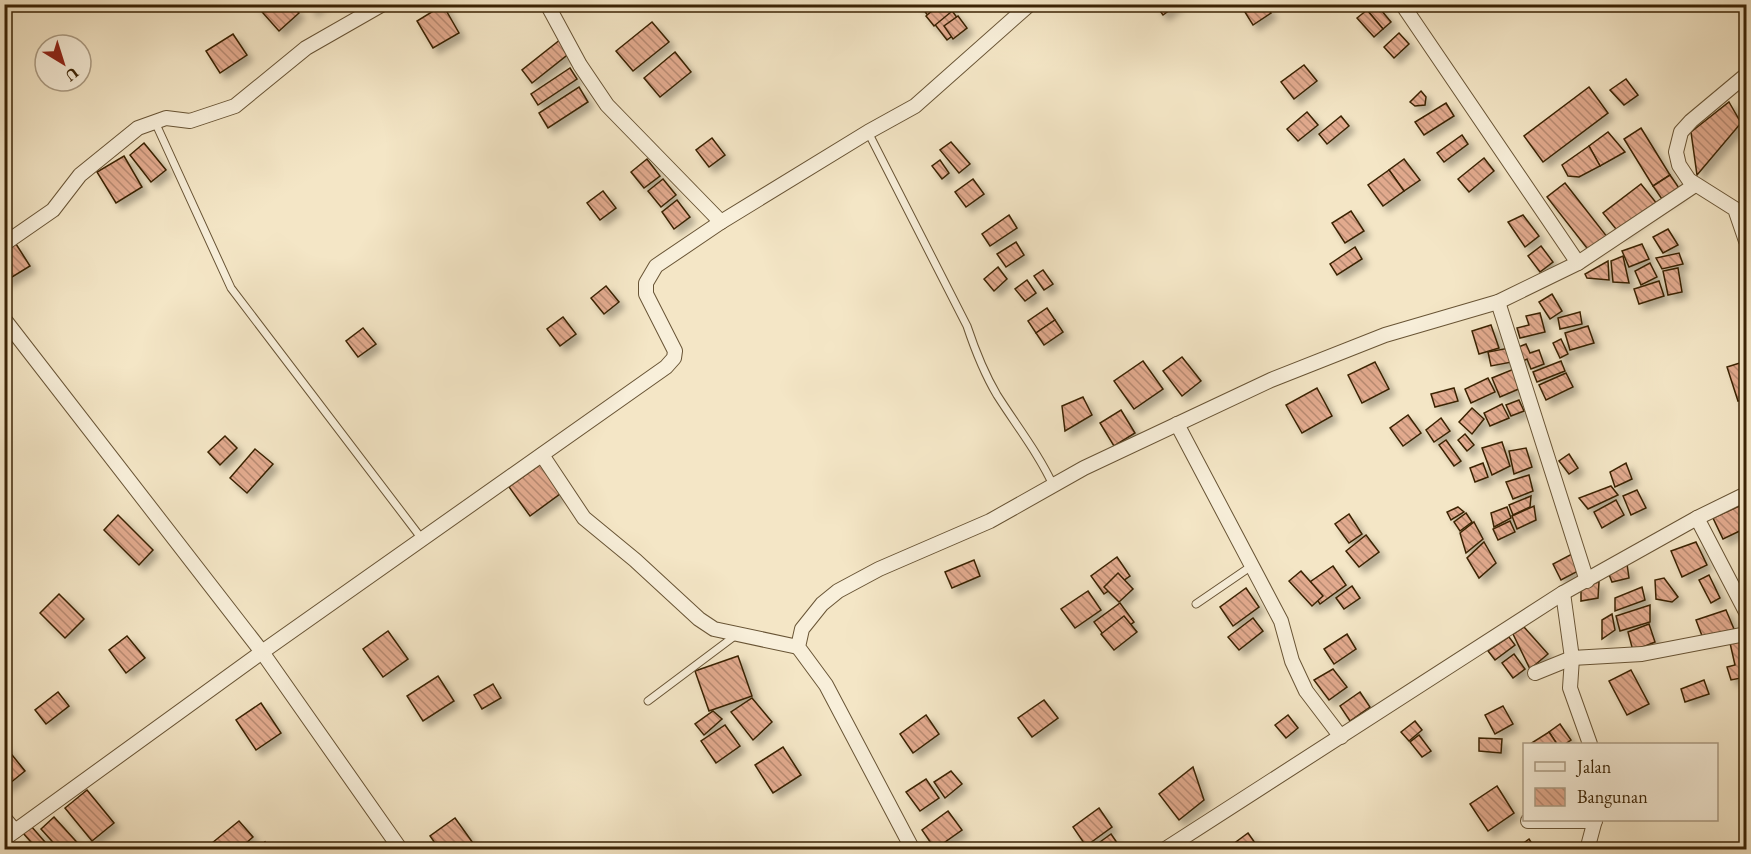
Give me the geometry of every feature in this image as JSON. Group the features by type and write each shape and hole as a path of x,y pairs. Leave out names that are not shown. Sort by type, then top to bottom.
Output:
{"street":[{"path":"4,244 53,210 80,176 138,128 166,118 190,121 235,106 306,48 383,4"},
{"path":"547,4 580,65 607,105 721,222"},
{"path":"4,818 10,835 262,652 670,363 675,351 673,344 650,305 646,283 656,266 721,222 868,132 915,106 1030,4"},
{"path":"1402,4 1578,264"},
{"path":"1746,75 1690,121 1681,132 1676,152 1680,165 1695,185 1735,209 1744,226 1746,241"},
{"path":"798,646 802,629 809,618 838,591 879,569 990,521 1054,487 1084,468 1271,380 1385,335 1498,302 1578,264 1695,185"},
{"path":"1498,302 1587,581"},
{"path":"4,319 262,652 401,849"},
{"path":"1177,423 1281,621 1292,661 1306,691 1341,737"},
{"path":"542,455 584,518 635,560 699,619 714,629 798,646 826,685 913,849"},
{"path":"1164,849 1563,593 1697,518 1746,494"},
{"path":"1697,518 1746,612"},
{"path":"1563,593 1572,658 1570,688 1590,743"},
{"path":"1535,673 1572,658 1642,654 1746,634"},
{"path":"1587,849 1595,821"}],"lane":[{"path":"155,122 231,288 422,539"},
{"path":"868,132 967,326 976,354 996,393 1046,470 1054,487"},
{"path":"1196,604 1253,565"},
{"path":"648,700 736,635"}],"building":[{"path":"255,4 291,4 299,13 279,31"},
{"path":"308,4 321,4 312,11"},
{"path":"919,4 947,4 964,27 947,40"},
{"path":"940,4 945,4 951,12 934,26 926,16"},
{"path":"1155,4 1178,4 1163,15"},
{"path":"1249,4 1265,4 1271,13 1253,25 1243,9"},
{"path":"1376,4 1391,22 1383,29 1367,10"},
{"path":"443,5 459,33 433,48 417,21"},
{"path":"1367,10 1383,29 1374,37 1357,18"},
{"path":"958,16 967,28 953,39 944,26"},
{"path":"652,22 669,42 633,71 616,51"},
{"path":"1399,33 1409,44 1394,58 1384,47"},
{"path":"233,34 247,55 220,73 206,51"},
{"path":"561,39 571,52 532,83 522,70"},
{"path":"675,52 691,72 660,97 644,78"},
{"path":"1304,65 1317,81 1294,99 1281,82"},
{"path":"570,68 577,79 538,105 531,94"},
{"path":"1626,79 1638,95 1624,105 1610,90"},
{"path":"579,87 588,102 548,128 539,113"},
{"path":"1589,87 1608,113 1543,162 1524,136"},
{"path":"1421,91 1426,97 1425,105 1415,106 1410,102"},
{"path":"1729,102 1741,123 1697,175 1691,132"},
{"path":"1446,103 1454,116 1424,135 1415,122"},
{"path":"1307,112 1318,125 1298,141 1287,129"},
{"path":"1341,116 1349,126 1327,144 1319,134"},
{"path":"1641,128 1670,175 1653,186 1624,139"},
{"path":"1608,132 1625,152 1600,166 1589,146"},
{"path":"1462,135 1468,144 1444,162 1437,153"},
{"path":"712,138 725,155 709,167 696,150"},
{"path":"951,142 970,164 959,173 940,150"},
{"path":"144,143 166,170 151,182 130,155"},
{"path":"1589,146 1600,166 1579,177 1568,176 1562,165"},
{"path":"124,156 142,187 116,203 97,172"},
{"path":"1484,158 1494,171 1469,192 1458,179"},
{"path":"647,159 660,176 644,188 631,172"},
{"path":"1404,159 1420,180 1404,191 1389,170"},
{"path":"940,160 949,173 942,179 932,166"},
{"path":"1389,170 1404,191 1383,206 1368,185"},
{"path":"1670,175 1681,191 1664,202 1653,186"},
{"path":"663,179 676,195 661,207 648,191"},
{"path":"973,179 984,194 966,207 955,192"},
{"path":"1565,183 1608,238 1590,252 1547,197"},
{"path":"1641,184 1658,205 1620,234 1603,213"},
{"path":"603,191 616,208 600,220 587,203"},
{"path":"677,200 690,217 674,229 662,212"},
{"path":"1351,211 1364,231 1345,243 1332,223"},
{"path":"1009,215 1017,228 990,246 982,234"},
{"path":"1523,215 1539,236 1525,247 1508,222"},
{"path":"1668,229 1678,245 1663,253 1653,237"},
{"path":"1016,242 1024,255 1006,267 997,254"},
{"path":"16,244 30,266 4,282 4,252"},
{"path":"1642,244 1649,259 1629,267 1622,251"},
{"path":"1541,246 1553,262 1540,272 1528,256"},
{"path":"1355,247 1362,259 1337,275 1330,264"},
{"path":"1679,253 1683,264 1662,269 1656,258"},
{"path":"1623,256 1629,283 1613,282 1611,261"},
{"path":"1608,261 1609,280 1587,278 1585,274"},
{"path":"1650,263 1657,277 1641,285 1635,271"},
{"path":"998,267 1007,279 994,291 984,279"},
{"path":"1678,268 1682,292 1668,295 1663,271"},
{"path":"1043,270 1053,284 1044,290 1034,276"},
{"path":"1027,280 1036,293 1025,301 1015,289"},
{"path":"1659,281 1664,296 1639,304 1634,289"},
{"path":"606,286 619,302 604,314 591,298"},
{"path":"1552,294 1562,311 1550,319 1539,302"},
{"path":"1047,308 1055,320 1036,333 1028,321"},
{"path":"1580,312 1582,324 1560,329 1558,318"},
{"path":"1540,313 1545,332 1520,338 1517,328 1529,325 1526,316"},
{"path":"563,317 576,334 560,346 547,329"},
{"path":"1055,320 1063,332 1044,345 1036,333"},
{"path":"1491,325 1499,348 1479,354 1472,331"},
{"path":"1588,326 1594,343 1570,350 1565,333"},
{"path":"363,328 376,344 358,357 346,341"},
{"path":"1561,339 1568,354 1560,358 1553,343"},
{"path":"1526,344 1530,353 1539,350 1544,364 1531,369 1527,359 1521,362 1516,348"},
{"path":"1509,348 1512,362 1491,366 1488,352"},
{"path":"1182,357 1201,381 1182,396 1163,371"},
{"path":"1143,361 1163,389 1134,409 1114,381"},
{"path":"1561,361 1565,371 1537,382 1533,372"},
{"path":"1746,361 1746,399 1738,401 1727,367"},
{"path":"1375,362 1389,389 1362,403 1348,375"},
{"path":"1514,369 1521,388 1500,397 1492,378"},
{"path":"1566,373 1573,387 1546,400 1539,385"},
{"path":"1488,378 1495,392 1471,403 1465,389"},
{"path":"1317,388 1332,416 1302,433 1286,405"},
{"path":"1454,388 1458,401 1435,407 1431,394"},
{"path":"1083,397 1092,415 1065,431 1062,406"},
{"path":"1519,400 1524,411 1511,416 1506,405"},
{"path":"1502,404 1509,418 1490,426 1484,413"},
{"path":"1472,408 1484,419 1472,434 1459,422"},
{"path":"1121,410 1135,433 1114,446 1100,423"},
{"path":"1408,415 1421,433 1403,446 1390,428"},
{"path":"1441,418 1450,431 1434,442 1426,430"},
{"path":"1465,434 1474,445 1467,451 1458,440"},
{"path":"225,436 237,448 220,465 208,452"},
{"path":"1446,440 1461,461 1454,466 1439,445"},
{"path":"1502,442 1510,466 1492,475 1482,448"},
{"path":"1526,448 1532,467 1514,474 1509,451"},
{"path":"255,449 273,464 247,493 230,478"},
{"path":"1569,454 1578,468 1569,474 1559,461"},
{"path":"544,462 564,491 530,516 509,487"},
{"path":"1483,463 1488,477 1475,482 1470,468"},
{"path":"1626,463 1632,479 1615,487 1610,472"},
{"path":"1529,475 1533,491 1513,499 1506,482"},
{"path":"1611,486 1618,495 1588,509 1579,498"},
{"path":"1637,490 1646,508 1631,515 1623,496"},
{"path":"1531,496 1530,507 1513,515 1509,505"},
{"path":"1616,500 1624,515 1602,528 1594,512"},
{"path":"1746,503 1746,528 1723,539 1713,518"},
{"path":"1534,506 1536,520 1517,529 1512,516"},
{"path":"1458,507 1464,512 1451,520 1447,512"},
{"path":"1507,507 1511,518 1494,527 1491,513"},
{"path":"1466,513 1472,522 1460,531 1454,522"},
{"path":"1349,514 1362,534 1349,543 1335,524"},
{"path":"118,515 153,550 139,565 104,530"},
{"path":"1510,521 1515,532 1498,540 1493,529"},
{"path":"1474,522 1483,539 1466,553 1460,533"},
{"path":"1366,535 1379,552 1359,567 1346,551"},
{"path":"1484,542 1496,563 1479,578 1467,558"},
{"path":"1696,542 1707,565 1682,577 1671,551"},
{"path":"1572,554 1580,570 1561,580 1553,564"},
{"path":"1117,557 1130,576 1104,594 1091,576"},
{"path":"974,560 980,576 952,588 945,572"},
{"path":"1627,564 1629,578 1612,582 1608,572"},
{"path":"1333,566 1346,585 1320,604 1307,584"},
{"path":"1301,571 1323,596 1312,606 1289,581"},
{"path":"1118,573 1133,589 1119,602 1104,587"},
{"path":"1709,575 1720,598 1711,603 1699,580"},
{"path":"1664,578 1678,597 1672,602 1656,599 1655,580"},
{"path":"1599,582 1598,598 1581,601 1581,586"},
{"path":"1352,586 1360,598 1344,609 1336,598"},
{"path":"1642,587 1645,600 1615,611 1615,598"},
{"path":"1246,588 1259,607 1233,626 1220,607"},
{"path":"1088,591 1101,610 1075,628 1061,609"},
{"path":"59,594 84,619 65,638 40,613"},
{"path":"1120,603 1134,622 1108,641 1094,622"},
{"path":"1650,605 1650,622 1620,631 1616,616"},
{"path":"1726,610 1734,629 1704,641 1696,620"},
{"path":"1612,614 1615,630 1602,639 1602,620"},
{"path":"1124,616 1137,632 1114,650 1101,634"},
{"path":"1253,618 1263,631 1239,650 1228,637"},
{"path":"1649,624 1655,642 1633,651 1628,632"},
{"path":"1524,627 1548,654 1530,669 1513,634"},
{"path":"388,631 408,659 383,677 363,649"},
{"path":"1347,634 1356,649 1334,664 1324,649"},
{"path":"127,636 145,658 126,673 109,650"},
{"path":"1509,637 1515,645 1495,660 1488,651"},
{"path":"1746,639 1746,677 1731,680 1727,667 1735,665 1730,643"},
{"path":"1514,654 1525,669 1513,678 1502,663"},
{"path":"738,656 752,696 709,711 695,671"},
{"path":"1333,669 1347,687 1329,700 1314,680"},
{"path":"1631,670 1649,704 1627,715 1609,681"},
{"path":"438,676 454,701 423,721 407,696"},
{"path":"1704,680 1709,694 1685,702 1681,689"},
{"path":"493,684 501,698 482,709 474,695"},
{"path":"58,692 69,706 46,724 35,710"},
{"path":"1360,692 1370,707 1350,721 1340,706"},
{"path":"752,698 772,722 753,740 731,712"},
{"path":"1044,700 1058,718 1032,737 1018,718"},
{"path":"261,703 281,733 256,750 236,720"},
{"path":"1503,706 1513,724 1495,734 1485,715"},
{"path":"713,711 722,719 704,735 695,724"},
{"path":"926,715 939,734 913,753 900,734"},
{"path":"1288,715 1298,728 1286,738 1275,725"},
{"path":"1415,721 1422,730 1409,741 1401,732"},
{"path":"1560,724 1571,740 1566,743 1556,743 1549,732"},
{"path":"725,725 740,746 716,763 701,741"},
{"path":"1549,732 1556,743 1532,743"},
{"path":"1419,735 1431,751 1422,757 1410,742"},
{"path":"1479,738 1502,739 1501,753 1479,751"},
{"path":"4,745 25,771 4,788"},
{"path":"783,747 801,775 773,793 755,765"},
{"path":"1193,767 1204,800 1179,820 1159,794"},
{"path":"951,771 962,784 945,798 934,782"},
{"path":"926,779 939,798 920,811 906,792"},
{"path":"1497,786 1514,813 1488,831 1470,804"},
{"path":"87,790 114,823 92,841 65,808"},
{"path":"1099,808 1112,827 1086,846 1073,827"},
{"path":"948,811 962,830 935,849 922,830"},
{"path":"54,817 84,850 60,850 41,829"},
{"path":"455,818 478,850 440,850 430,836"},
{"path":"239,821 253,837 238,850 218,850 212,843"},
{"path":"31,826 52,850 38,850 23,833"},
{"path":"1248,833 1260,850 1225,850"},
{"path":"1111,834 1122,850 1089,850"},
{"path":"1529,839 1536,850 1518,850 1517,848"},
{"path":"265,842 270,850 256,850"}]}
